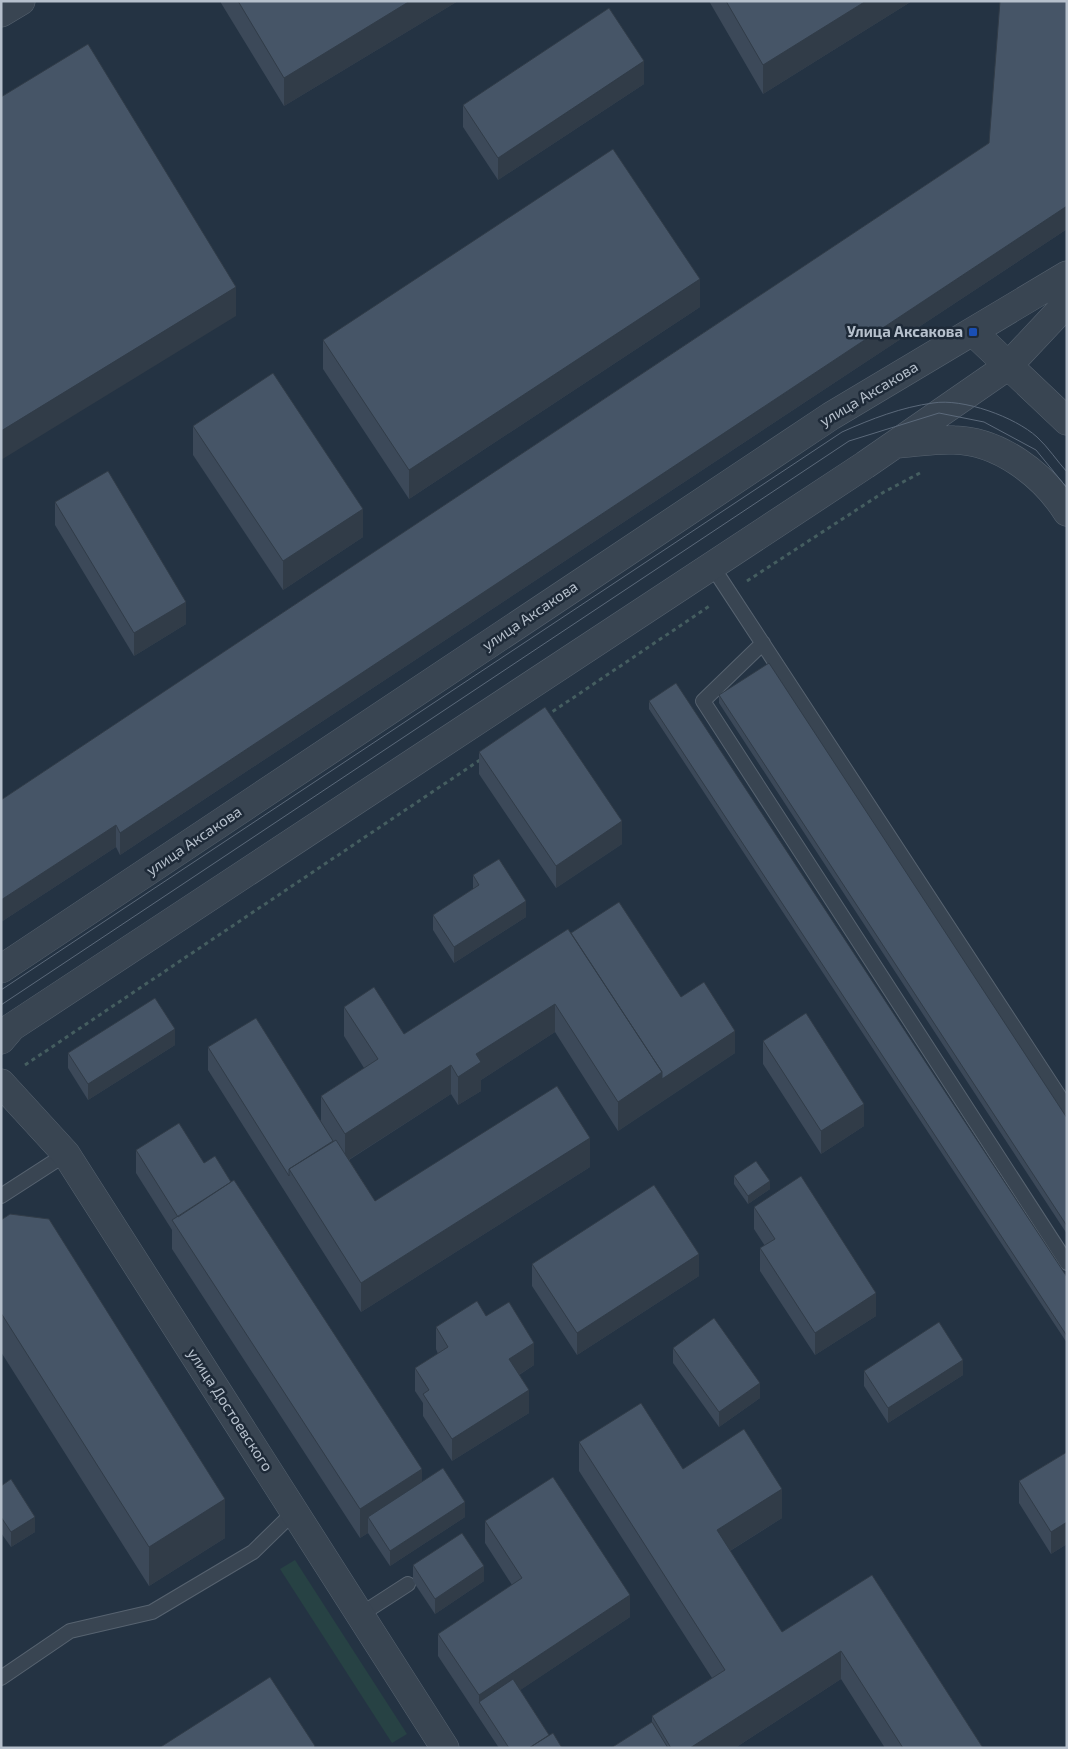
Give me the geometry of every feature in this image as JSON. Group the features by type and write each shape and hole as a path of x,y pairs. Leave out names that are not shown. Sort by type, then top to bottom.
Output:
{"street":[{"name":"улица Аксакова","path":"1,970 831,416 1067,274"},
{"path":"1,1040 12,1027 712,566 1008,366 1067,303"},
{"path":"973,332 1067,421"},
{"path":"894,444 954,440 1001,450 1035,474 1065,505"},
{"name":"улица Достоевского","path":"12,1075 66,1154 445,1748"}],"lane":[{"path":"712,566 1067,1108"},
{"path":"763,643 704,701 1067,1263"},
{"path":"1,1196 66,1154"},
{"path":"1,1678 70,1631 152,1612 254,1552 294,1512"},
{"path":"360,1615 408,1584"}],"path":[{"path":"540,720 884,492 913,475 928,471"},
{"path":"12,1075 482,758"}],"green space":[{"path":"295,1560 407,1734 392,1743 280,1569"}],"building":[{"path":"238,1 410,1 284,78"},
{"path":"726,1 866,1 763,65"},
{"path":"1000,1 1067,1 1067,206 120,833 116,825 1,900 1,800 989,143"},
{"path":"609,8 644,61 498,158 463,105"},
{"path":"88,44 236,287 1,431 1,97"},
{"path":"613,149 700,279 409,470 323,340"},
{"path":"273,373 363,509 283,561 193,426"},
{"path":"108,471 186,602 134,633 55,502"},
{"path":"769,663 1067,1118 1067,1226 719,695"},
{"path":"676,683 1067,1277 1067,1336 649,701"},
{"path":"545,707 622,821 556,866 479,752"},
{"path":"499,859 526,901 454,947 433,915 479,885 473,875"},
{"path":"619,902 681,997 704,982 735,1031 662,1079 662,1072 571,933"},
{"path":"568,929 662,1072 618,1102 555,1004 476,1054 481,1062 458,1077 451,1065 345,1134 321,1096 378,1059 344,1007 374,987 404,1034"},
{"path":"155,998 175,1029 88,1084 68,1053"},
{"path":"806,1013 864,1104 821,1131 763,1041"},
{"path":"256,1018 333,1141 289,1169 289,1176 208,1047"},
{"path":"557,1086 590,1138 361,1283 289,1169 336,1140 375,1201"},
{"path":"179,1123 204,1163 215,1156 231,1182 178,1217 136,1150"},
{"path":"756,1161 770,1181 748,1196 734,1176"},
{"path":"801,1176 876,1293 815,1333 760,1248 775,1239 754,1207"},
{"path":"234,1180 422,1469 360,1509 172,1220"},
{"path":"654,1185 699,1254 577,1333 532,1264"},
{"path":"10,1214 49,1219 225,1499 149,1547 1,1313 1,1220"},
{"path":"477,1301 486,1316 509,1302 534,1343 509,1359 529,1390 452,1439 423,1394 429,1390 415,1368 448,1347 436,1327"},
{"path":"714,1318 760,1383 719,1412 673,1348"},
{"path":"939,1322 963,1360 888,1408 864,1371"},
{"path":"641,1403 683,1469 744,1429 782,1489 717,1530 782,1632 872,1575 983,1748 903,1748 841,1651 690,1748 671,1748 652,1716 725,1670 579,1442"},
{"path":"1067,1452 1067,1522 1051,1532 1019,1481"},
{"path":"443,1468 465,1502 390,1551 368,1517"},
{"path":"553,1477 630,1595 479,1695 438,1634 522,1578 485,1521"},
{"path":"11,1479 35,1517 11,1532 1,1517 1,1486"},
{"path":"462,1533 484,1566 435,1599 413,1565"},
{"path":"270,1677 315,1746 313,1748 159,1748"},
{"path":"513,1679 549,1735 529,1748 509,1748 479,1702"},
{"path":"652,1722 668,1748 611,1748"},
{"path":"553,1733 562,1748 529,1748"}],"tram line":[{"path":"1,990 842,432 875,418 910,407 945,402 959,403 1002,416 1027,430 1041,441 1067,472"},
{"path":"1,1005 849,441 939,413 984,422 1036,450 1067,488"}],"place":[{"name":"Улица Аксакова","path":"973,332"}]}
